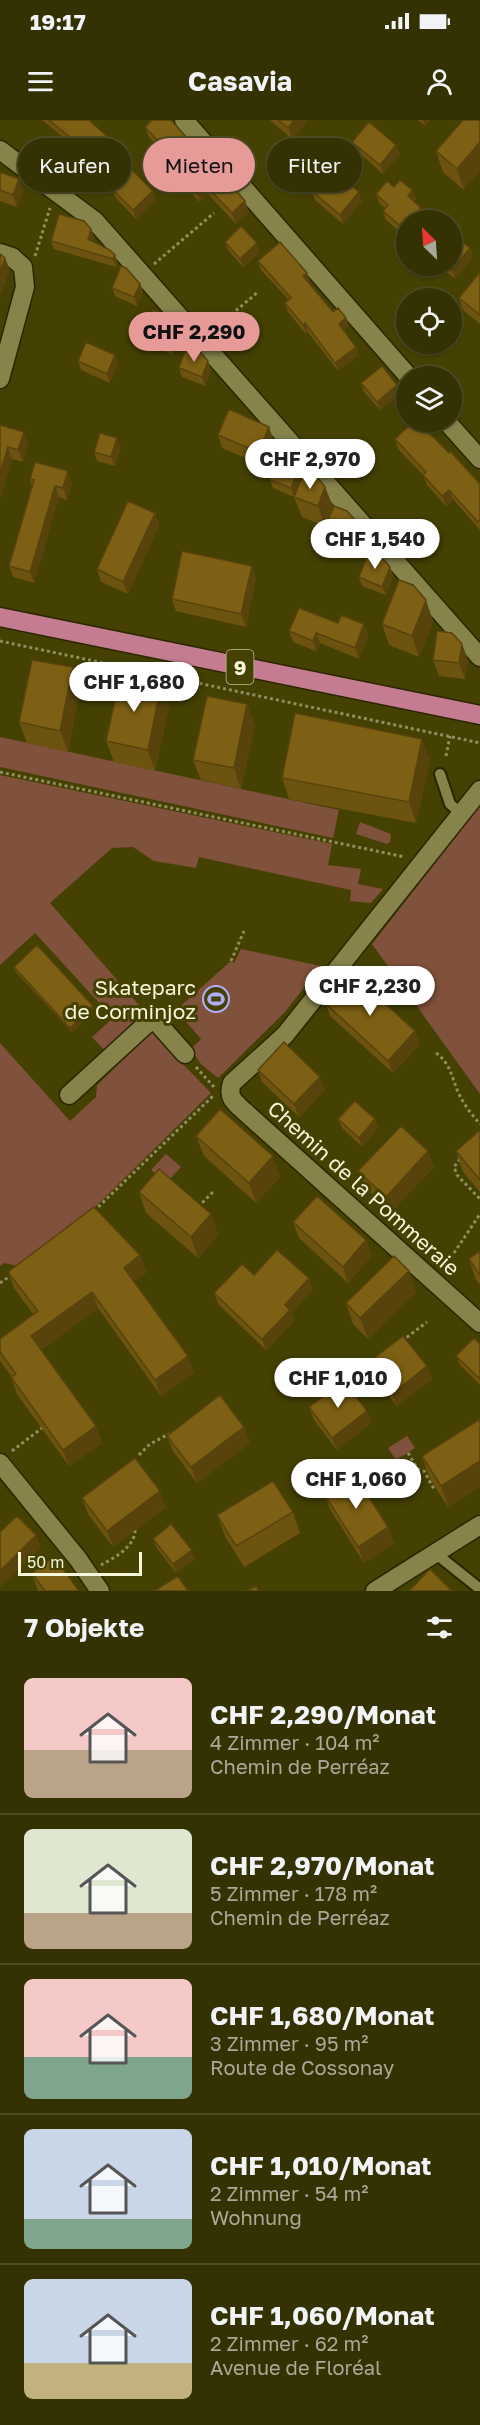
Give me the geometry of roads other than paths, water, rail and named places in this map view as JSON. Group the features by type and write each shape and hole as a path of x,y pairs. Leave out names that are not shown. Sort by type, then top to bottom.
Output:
{"main road":[{"name":"9","path":"0,617 480,715"}],"street":[{"path":"184,120 399,366"},
{"path":"0,150 94,221 480,657"},
{"path":"0,253 12,257 23,267 25,287 0,379"},
{"path":"456,432 480,459"},
{"path":"463,815 480,790"},
{"name":"Chemin de la Pommeraie","path":"463,815 285,1035 232,1083 229,1091 231,1099 480,1323"},
{"path":"69,1095 153,1018 186,1054"},
{"path":"3,1459 100,1591"},
{"path":"375,1591 480,1525"}],"lane":[{"path":"440,774 450,804 463,815"},
{"path":"435,1553 480,1589"}],"place":[{"name":"Skateparc de Corminjoz","path":"216,999"}]}
